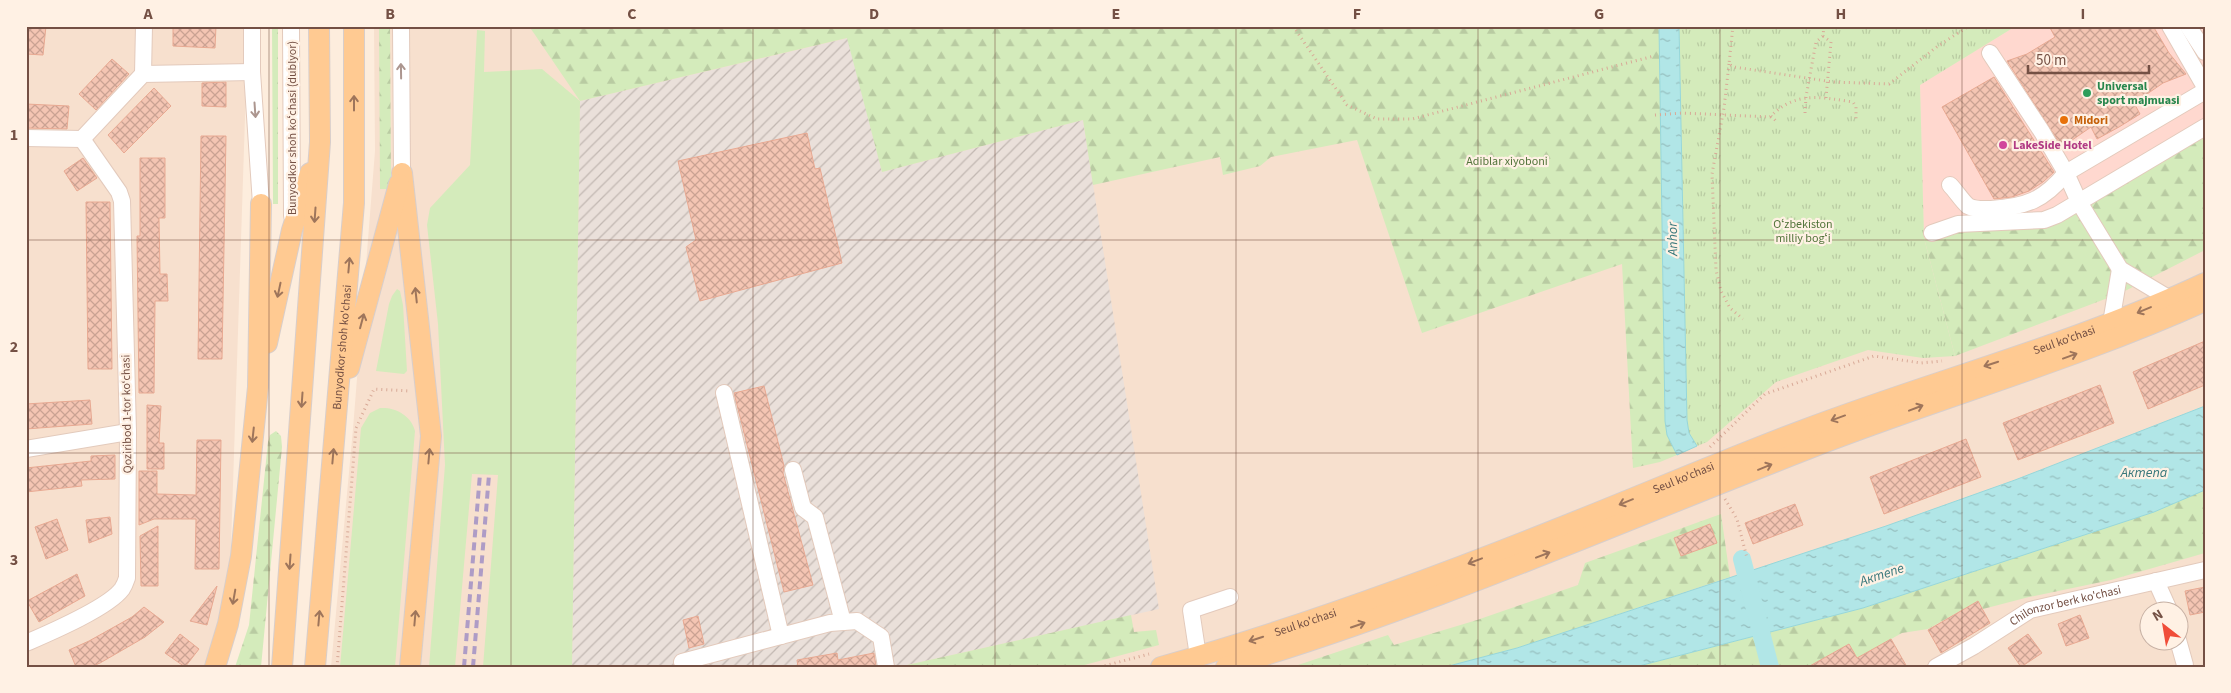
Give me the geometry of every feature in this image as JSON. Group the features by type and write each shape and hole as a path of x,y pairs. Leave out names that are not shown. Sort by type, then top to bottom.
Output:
{"main road":[{"path":"282,667 320,142 320,26"},
{"name":"Bunyodkor shoh ko'chasi","path":"315,667 354,203 354,26"},
{"path":"258,387 292,230 320,142"},
{"path":"336,418 402,173"},
{"path":"402,173 431,436 410,667"},
{"path":"215,667 228,624 241,556 258,387 261,204"},
{"path":"292,230 306,352"},
{"name":"Seul ko'chasi","path":"1716,475 1801,431 1889,399 2067,340 2205,283"},
{"name":"Seul ko'chasi","path":"1226,667 1286,649 1423,601 1716,475 2099,346 2205,301"},
{"name":"Seul ko'chasi","path":"1156,660 1198,656 1286,629 1690,486"}],"street":[{"path":"26,138 82,139 143,74 144,26"},
{"path":"252,26 252,72 261,204"},
{"name":"Bunyodkor shoh koʻchasi (dublyor)","path":"291,26 292,230"},
{"path":"401,26 402,173"},
{"path":"1950,185 1969,206 1979,210 2032,203 2052,189 2066,173 2204,84 2170,26"},
{"path":"2188,26 2205,52"},
{"path":"1990,53 2066,173 2079,202 2120,269 2170,299"},
{"path":"143,74 252,72"},
{"path":"1932,232 1958,224 2044,220 2057,215 2205,127"},
{"name":"Qoziribod 1-tor ko‘chasi","path":"26,643 78,619 114,597 123,588 127,578 128,432 122,201 119,192 82,139"},
{"path":"2111,323 2120,269"},
{"path":"724,393 780,636"},
{"path":"26,449 128,432"},
{"path":"793,470 802,508 815,517 843,622"},
{"name":"Chilonzor berk ko'chasi","path":"1936,667 1974,646 2030,610 2205,570"},
{"path":"2156,581 2165,600"},
{"path":"1198,656 1191,610 1230,597"},
{"path":"682,662 830,623 857,621 881,637 886,667"},
{"path":"2181,650 2185,665"}],"path":[{"path":"1293,26 1347,105 1377,119 1412,119 1654,56"},
{"path":"1733,26 1724,108 1721,116 1712,174 1716,270 1721,291 1730,308 1743,318"},
{"path":"1805,114 1806,97 1816,42 1823,36 1824,26"},
{"path":"1729,64 1734,67 1828,81 1889,84 1938,46 1968,26"},
{"path":"1823,36 1831,42 1826,98"},
{"path":"1656,114 1770,118 1782,107 1806,97 1853,102 1856,107 1856,120"},
{"path":"1772,116 1778,122"},
{"path":"1747,558 1737,520 1716,475 1765,394 1874,356 1921,363 1950,361"},
{"path":"337,667 356,428 374,390 426,392"},
{"path":"1100,667 1156,660"}],"shaded area":[{"path":"26,26 248,26 229,607 210,667 26,667"},
{"path":"374,26 2205,26 2205,667 1770,667 1757,617 1551,667 331,667 353,429 375,151"},
{"path":"2016,26 2205,26 2205,250 1955,356 1924,238 1920,85"},
{"path":"848,38 882,172 1083,120 1159,609 898,667 572,667 580,101"}],"green space":[{"path":"272,26 278,26 278,204 273,204"},
{"path":"379,26 390,26 391,189 380,189"},
{"name":"Adiblar xiyoboni","path":"529,26 1659,26 1665,421 1667,435 1677,455 1660,462 1633,468 1622,264 1422,333 1357,140 1271,157 1260,166 1223,175 1220,157 1093,185 1083,120 882,172 847,38 580,101"},
{"name":"Oʻzbekiston milliy bogʻi","path":"1679,26 2016,26 1920,85 1924,238 1955,356 1923,358 1868,350 1776,382 1707,442 1697,446 1689,433 1687,420"},
{"path":"477,30 485,31 484,72 542,69 580,101 572,667 483,667 498,475 472,474 455,667 429,667 445,465 438,324 427,225 430,208 470,165"},
{"path":"2205,133 2205,250 2121,293 1955,356 1924,238 1955,228 2028,226"},
{"path":"397,289 400,291 403,305 407,371 404,374 376,371 389,304"},
{"path":"380,408 402,413 413,425 415,431 395,667 340,667 361,428 370,413"},
{"path":"276,431 281,436 282,447 261,667 235,667 249,625 268,442 270,435"},
{"path":"2205,490 2205,553 2111,580 2029,597 1983,609 1978,601 1928,629 1902,633 1857,658 1849,644 1808,667 1635,667 1863,608 2148,514"},
{"path":"1721,514 1730,577 1517,648 1445,667 1292,667 1388,635 1394,645 1477,620 1578,585 1585,563"},
{"path":"1131,615 1134,632 1156,630 1159,645 1077,667 898,667"}],"water":[{"name":"Anhor","path":"1659,26 1679,26 1687,420 1689,433 1697,446 1677,455 1667,435 1665,421"},
{"name":"Актепа","path":"2205,406 2205,490 2154,512 1863,608 1635,667 1445,667 1517,648 1886,526 2015,480"}],"building":[{"path":"26,26 46,26 43,55 26,54"},
{"path":"173,26 216,26 215,48 173,46"},
{"name":"Universal sport majmuasi","path":"2049,26 2153,26 2169,53 2186,74 2163,83 2134,103 2140,114 2119,127 2097,139 2091,127 2062,147 2007,61 2027,54 2055,37"},
{"path":"112,59 129,74 96,110 79,94"},
{"name":"LakeSide Hotel","path":"1994,77 2054,172 2029,191 2012,197 1994,199 1942,107"},
{"path":"226,82 226,107 202,106 202,83"},
{"path":"154,88 171,106 124,153 108,135"},
{"path":"26,104 69,106 67,129 26,128"},
{"path":"807,133 815,169 820,168 842,263 700,301 686,247 696,240 678,161"},
{"path":"201,136 226,136 222,359 198,359"},
{"path":"83,158 97,178 77,191 64,171"},
{"path":"140,158 165,158 165,218 159,218 160,274 167,274 168,301 155,301 154,393 139,393 137,236 140,236"},
{"path":"86,202 110,202 112,369 88,369"},
{"path":"2205,341 2205,385 2148,409 2133,372"},
{"path":"2100,385 2114,423 2018,460 2003,423"},
{"path":"764,386 784,466 783,473 813,585 784,592 734,393"},
{"path":"90,400 92,424 26,429 26,404"},
{"path":"147,405 161,406 159,443 164,443 164,469 147,469"},
{"path":"1966,439 1981,477 1884,514 1870,477"},
{"path":"197,440 221,440 219,569 195,569 196,519 154,519 139,525 139,471 157,471 157,494 196,495"},
{"path":"115,455 115,479 81,480 82,486 26,492 26,468 91,461 91,456"},
{"path":"1795,504 1803,525 1753,544 1745,523"},
{"path":"110,517 112,534 89,543 86,520"},
{"path":"57,519 68,550 46,559 35,527"},
{"path":"1710,524 1717,543 1681,556 1674,538"},
{"path":"158,526 158,586 141,586 140,536"},
{"path":"77,574 85,596 39,622 27,601"},
{"path":"217,586 207,625 190,621"},
{"path":"2205,587 2205,612 2190,615 2185,591"},
{"path":"1978,601 1990,623 1941,653 1928,630"},
{"path":"144,607 164,622 145,637 100,663 91,667 76,667 69,650 132,617"},
{"path":"2080,615 2089,638 2066,646 2058,624"},
{"path":"698,616 704,644 689,648 683,620"},
{"path":"180,634 199,649 185,667 165,653"},
{"path":"2028,634 2042,653 2021,667 2008,648"},
{"path":"1891,639 1907,667 1808,667 1849,644 1857,658"},
{"path":"837,653 838,660 874,653 876,667 798,667 797,660"}],"waterway":[{"name":"Актепе","path":"1742,559 1770,667"}],"railway":[{"path":"464,667 480,474"},
{"path":"473,667 489,475"}],"place":[{"name":"Universal sport majmuasi","path":"2087,93"},
{"name":"Midori","path":"2064,120"},
{"name":"LakeSide Hotel","path":"2003,145"}]}
